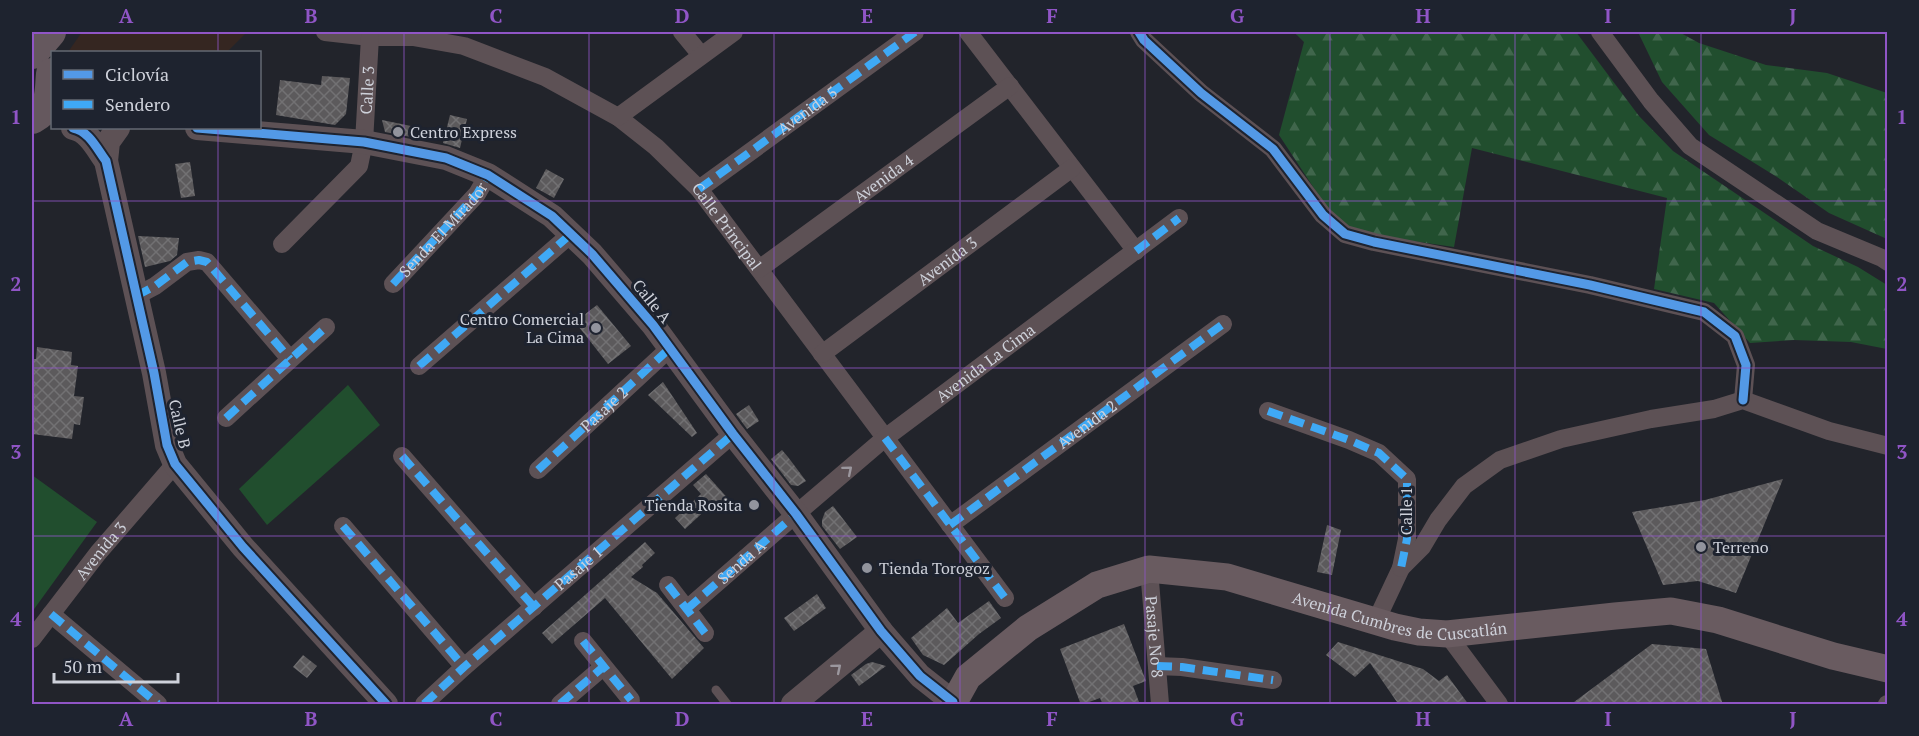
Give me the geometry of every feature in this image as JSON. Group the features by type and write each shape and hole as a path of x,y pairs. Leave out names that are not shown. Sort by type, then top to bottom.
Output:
{"highway":[{"path":"32,53 50,32"},
{"path":"59,51 71,32"},
{"path":"32,64 42,67 51,78"},
{"path":"32,118 44,109 51,91"}],"main road":[{"name":"Avenida Cumbres de Cuscatlán","path":"953,703 968,677 1028,628 1097,585 1149,569 1227,577 1419,632 1447,634 1671,611 1718,620 1833,656 1887,669"}],"street":[{"name":"Calle Principal","path":"325,32 370,37 413,37 464,46 544,77 618,117 656,147 699,189 1005,598"},
{"path":"682,32 701,55"},
{"path":"618,117 734,32"},
{"name":"Avenida 5","path":"699,189 915,32"},
{"path":"968,32 1136,250"},
{"path":"1138,32 1201,93 1273,149 1323,215 1345,234 1374,242 1590,285 1704,312 1735,336 1746,365 1743,400"},
{"path":"1600,32 1651,101 1690,146 1817,231 1887,262"},
{"name":"Calle 3","path":"282,244 359,166 364,142 370,37"},
{"name":"Avenida 4","path":"759,269 1010,86"},
{"path":"32,118 51,123"},
{"name":"Calle B","path":"78,129 91,139 106,161 167,445 175,464 243,547 386,705"},
{"path":"106,161 108,142 117,129"},
{"name":"Calle A","path":"208,129 364,142 446,158 488,175 552,216 613,277 670,348 881,631 920,676 953,703"},
{"name":"Avenida 3","path":"822,354 1072,168"},
{"name":"Senda El Mirador","path":"393,284 477,194 488,175"},
{"name":"Avenida La Cima","path":"796,514 885,438 1179,218"},
{"path":"419,366 571,234"},
{"path":"136,296 155,286 187,262 199,260 207,262 290,359"},
{"name":"Avenida 2","path":"950,525 1222,324"},
{"path":"226,418 326,327"},
{"name":"Pasaje 2","path":"538,470 670,348"},
{"path":"1401,568 1422,547 1438,520 1464,486 1500,460 1562,439 1651,419 1714,409 1743,400 1829,431 1887,446"},
{"name":"Calle 1","path":"1268,411 1350,440 1379,453 1407,479 1407,539 1401,568 1376,621"},
{"name":"Pasaje 1","path":"424,705 464,667 733,434"},
{"path":"402,456 534,607"},
{"name":"Avenida 3","path":"32,639 98,553 175,464"},
{"name":"Senda A","path":"687,609 796,514"},
{"path":"343,526 464,667"},
{"name":"Pasaje No 8","path":"1149,569 1160,705"},
{"path":"668,585 705,633"},
{"path":"51,614 158,705"},
{"path":"793,705 881,631"},
{"path":"1447,634 1499,705"},
{"path":"584,641 631,700"},
{"path":"1157,666 1182,667 1273,680"},
{"path":"560,705 603,667"}],"lane":[{"path":"716,690 727,705"}],"shaded area":[{"path":"82,32 246,33 228,51 69,51"}],"green space":[{"path":"1294,32 1576,32 1639,116 1673,151 1813,246 1858,267 1887,285 1887,349 1851,342 1794,340 1750,343 1714,303 1654,289 1667,198 1472,148 1454,247 1350,232 1327,208 1279,135 1304,42"},
{"path":"1638,32 1679,32 1699,43 1766,65 1827,73 1887,93 1887,239 1829,213 1777,177 1709,135 1662,82"},
{"path":"348,385 380,425 267,525 239,489"},
{"path":"32,475 97,522 32,612"}],"building":[{"path":"322,76 350,78 346,114 335,125 276,115 280,80 321,85"},
{"path":"450,115 467,119 460,148 443,143"},
{"name":"Centro Express","path":"382,120 411,126 411,137 385,132"},
{"path":"190,162 195,196 181,198 175,164"},
{"path":"546,169 564,179 554,198 536,188"},
{"path":"138,236 179,238 177,255 170,261 145,267"},
{"path":"597,305 631,346 608,364 575,322"},
{"path":"37,347 72,352 71,365 78,366 74,396 84,397 80,425 74,424 72,439 32,434 32,359 36,359"},
{"path":"663,382 697,433 692,437 648,395"},
{"path":"749,405 759,421 747,429 736,414"},
{"path":"782,450 806,481 798,486 791,485 771,459"},
{"path":"706,474 732,503 722,512 715,503 711,505 685,529 675,518 701,494 693,485"},
{"name":"Terreno","path":"1783,479 1736,593 1698,581 1663,585 1632,512 1705,500"},
{"path":"833,506 857,537 840,549 822,526 825,512"},
{"path":"1327,525 1341,530 1332,575 1317,572"},
{"path":"645,542 655,553 631,577 657,593 704,648 672,679 605,598 552,644 542,633"},
{"path":"817,594 826,608 794,631 784,618"},
{"path":"989,601 1001,618 944,665 923,655 911,638 947,608 958,623"},
{"path":"1124,624 1146,681 1133,686 1139,702 1132,705 1103,705 1100,698 1081,705 1060,649"},
{"path":"1338,642 1423,669 1439,681 1447,675 1469,705 1399,705 1370,663 1355,677 1326,655"},
{"path":"1652,644 1706,649 1723,705 1570,705"},
{"path":"303,655 317,666 307,678 293,667"},
{"path":"872,662 886,666 859,686 851,675"}],"marked path":[{"path":"699,189 915,32"},
{"path":"393,284 477,194 488,175"},
{"path":"1136,251 1179,218"},
{"path":"419,366 571,234"},
{"path":"136,296 155,286 187,262 199,260 207,262 290,359"},
{"path":"950,525 1223,324"},
{"path":"226,418 326,327"},
{"path":"538,470 670,348"},
{"path":"1268,411 1379,453 1407,479 1407,539 1401,568"},
{"path":"424,704 733,434"},
{"path":"885,438 1005,598"},
{"path":"402,456 534,607"},
{"path":"687,609 796,514"},
{"path":"343,526 464,667"},
{"path":"668,585 705,633"},
{"path":"51,614 158,704"},
{"path":"583,641 631,700"},
{"path":"1157,666 1182,667 1273,680"},
{"path":"560,704 603,667"}],"cycle path":[{"path":"1139,32 1144,40 1201,93 1273,149 1323,215 1345,234 1374,242 1590,285 1704,312 1735,336 1746,365 1743,400"},
{"path":"76,129 88,137 106,161 154,373 167,445 175,464 243,547 386,704"},
{"path":"209,129 364,142 446,158 488,175 552,216 592,254 653,325 881,631 920,676 953,702"}],"place":[{"name":"Centro Express","path":"398,132"},
{"name":"Centro Comercial La Cima","path":"596,328"},
{"name":"Tienda Rosita","path":"754,505"},
{"name":"Terreno","path":"1701,547"},
{"name":"Tienda Torogoz","path":"867,568"}]}
